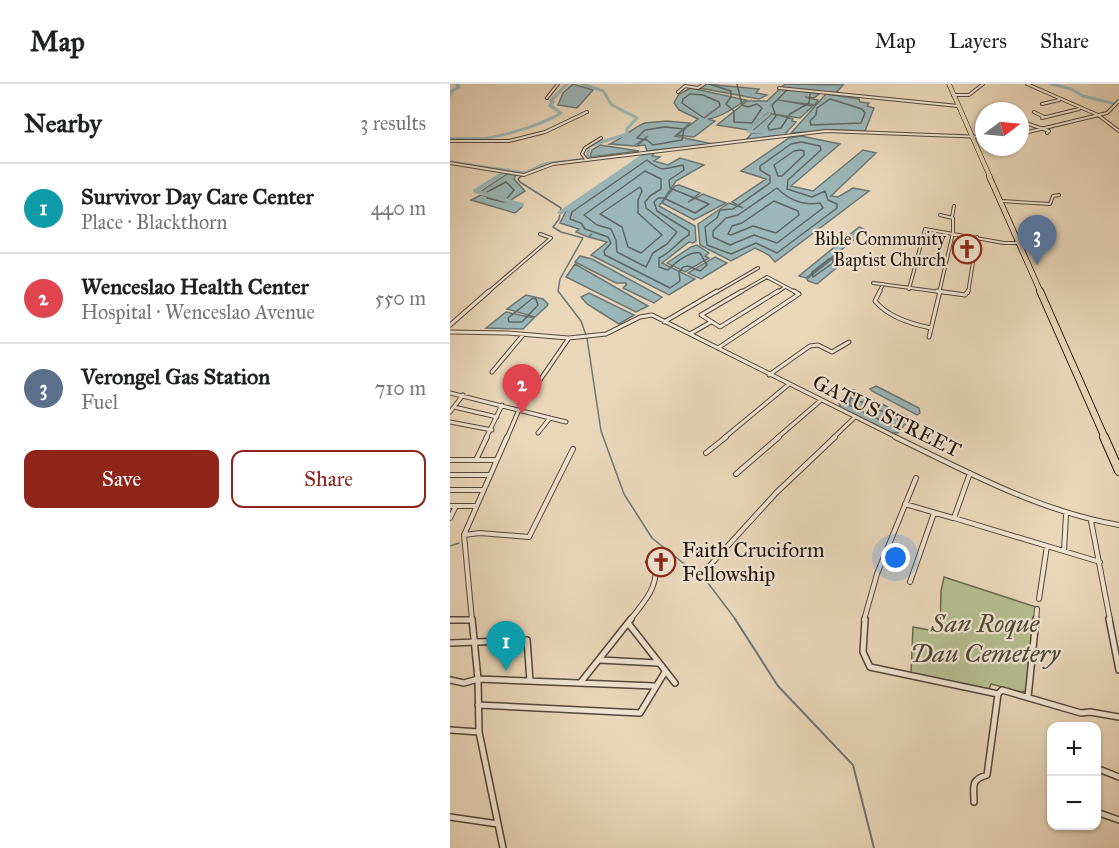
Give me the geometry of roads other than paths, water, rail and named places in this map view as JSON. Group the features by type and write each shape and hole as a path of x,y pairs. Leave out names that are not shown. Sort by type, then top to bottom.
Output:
{"main road":[{"path":"949,84 1119,471"}],"street":[{"path":"547,98 558,84"},
{"path":"678,92 685,86 698,88 704,84"},
{"path":"953,95 969,95 983,84"},
{"path":"1027,84 1097,115 1119,130"},
{"path":"779,88 958,106"},
{"path":"1042,104 1060,100"},
{"path":"1029,132 1107,113 1119,101"},
{"path":"1034,112 1043,118 1080,108"},
{"path":"450,141 509,141 550,130 587,112"},
{"path":"1111,124 1119,123"},
{"path":"1029,125 1049,131 1047,133"},
{"path":"450,163 524,175 545,165 586,159 826,132 972,137"},
{"path":"586,159 582,154 585,148 601,138"},
{"path":"1001,201 1050,204 1053,196 1059,195"},
{"path":"929,337 953,233 954,206"},
{"path":"940,215 952,217"},
{"path":"909,289 925,229 1004,243 1019,243"},
{"path":"450,326 551,238 540,234"},
{"path":"873,283 960,296 968,293 976,237"},
{"path":"664,322 758,268"},
{"path":"718,349 799,294 767,277 700,315 720,327 785,287"},
{"path":"883,284 874,301 879,307 918,327 931,328"},
{"path":"450,332 569,338 589,334 606,334 648,315"},
{"name":"GATUS STREET","path":"648,315 1023,499 1066,515 1119,525"},
{"path":"690,334 711,321"},
{"path":"492,372 524,334"},
{"path":"503,848 478,732 477,679 464,535 482,490 520,409 569,338"},
{"path":"769,375 810,346 818,345 832,352 849,342"},
{"path":"706,453 789,385"},
{"path":"450,393 566,422"},
{"path":"450,412 463,395"},
{"path":"736,474 820,401"},
{"path":"476,460 502,405"},
{"path":"454,407 497,417"},
{"path":"538,433 550,418"},
{"path":"704,572 776,494 854,418"},
{"path":"450,422 492,430"},
{"path":"464,535 480,532 529,537 573,449"},
{"path":"450,460 496,460"},
{"path":"954,518 969,473"},
{"path":"450,475 490,475"},
{"path":"916,478 875,579 864,614 861,639 867,664 870,667 1028,697 1081,713 1090,712 1119,717"},
{"path":"450,490 482,490"},
{"path":"905,504 1100,562"},
{"path":"450,506 476,506"},
{"path":"450,518 456,506"},
{"path":"910,582 934,513"},
{"path":"1064,551 1066,515"},
{"path":"1091,521 1119,670"},
{"path":"1039,599 1047,546"},
{"path":"580,683 651,593 656,580 656,569 648,562"},
{"path":"1028,697 1037,609"},
{"path":"450,620 471,620"},
{"path":"628,623 675,683"},
{"path":"450,644 527,640 530,681"},
{"path":"599,660 658,663"},
{"path":"478,705 640,713 665,672"},
{"path":"450,680 464,683 477,679 656,686"},
{"path":"974,802 974,782 977,778 987,775 1000,692"},
{"path":"450,730 478,732"},
{"path":"1101,770 1119,777"},
{"path":"1101,814 1119,820"},
{"path":"450,817 498,824"}],"water":[{"path":"573,84 593,90 577,108 558,105 563,93"},
{"path":"706,84 759,89 756,93 767,95 759,99 700,88"},
{"path":"785,84 843,85 835,94 795,90 819,94 814,98 805,97 818,100 815,105 778,100 813,106 800,118 773,114 793,119 792,121 796,122 785,134 746,140 752,133 764,133 751,132 772,114 768,113 748,130 717,125 747,101 767,101"},
{"path":"691,88 746,100 708,119 715,121 694,137 677,135 698,119 679,110 674,103 679,94"},
{"path":"826,94 859,99 860,102 869,103 867,106 874,108 865,131 833,130 791,133"},
{"path":"666,121 690,123 675,136 713,144 647,151 645,145 637,146 648,136 634,146 610,144 642,124"},
{"path":"801,136 840,144 791,186 813,191 863,150 876,153 831,196 838,197 853,188 869,191 775,262 769,255 755,248 731,261 700,245 698,224 729,203 743,208 732,202 766,179 741,171 789,138"},
{"path":"600,145 639,151 590,157 592,150"},
{"path":"654,153 652,156 660,157 654,161 668,165 680,158 704,165 676,181 659,206 695,226 696,241 689,242 662,263 695,279 669,295 591,255 607,242 589,237 592,234 588,237 576,232 579,229 560,223 567,209 645,154"},
{"path":"507,174 516,175 514,179 525,191 511,200 480,192"},
{"path":"679,185 700,193 688,202 703,194 726,203 694,220 662,203 675,186"},
{"path":"481,195 522,207 515,213 471,200"},
{"path":"859,227 866,230 806,278 799,276"},
{"path":"697,245 709,253 705,256 709,258 685,272 667,263 691,247"},
{"path":"580,256 592,259 662,297 654,303 623,288 626,283 616,283 575,262"},
{"path":"836,256 846,260 817,284 808,281 807,279"},
{"path":"715,257 727,263 701,279 688,273"},
{"path":"575,264 648,306 636,312 566,277"},
{"path":"589,293 634,315 619,324 587,304 581,297"},
{"path":"526,295 543,299 548,304 535,317 507,309"},
{"path":"506,312 534,318 523,329 486,328"},
{"path":"876,386 919,408 920,413 917,415 870,389"},
{"path":"854,390 910,418 898,433 892,433 841,408 839,403 848,391"}],"waterway":[{"path":"450,96 451,91 459,88 457,84"},
{"path":"450,139 486,138 551,119 561,113 550,105 553,102 551,100 567,84"},
{"path":"582,84 603,91 612,105 637,118 627,129 627,134 589,146 587,159"},
{"path":"1051,84 1071,89 1083,96 1116,104"},
{"path":"769,114 748,131 788,135"},
{"path":"612,177 642,156"},
{"path":"587,159 604,157"},
{"path":"507,170 525,173 544,164 587,159"},
{"path":"450,162 507,170"},
{"path":"497,177 507,170"},
{"path":"499,176 475,191 522,205"},
{"path":"521,176 518,179 520,182 561,208 559,219 553,227 561,232 583,238 560,279 558,291 581,321 587,338 601,431 624,494 652,538 708,583 736,620"},
{"path":"560,213 614,176"},
{"path":"450,546 459,543"},
{"path":"735,619 778,686 853,765 874,848"}],"place":[{"name":"Bible Community Baptist Church","path":"967,249"},
{"name":"Verongel Gas Station","path":"1037,265"},
{"name":"Wenceslao Health Center","path":"522,414"},
{"name":"Faith Cruciform Fellowship","path":"661,562"},
{"name":"Survivor Day Care Center","path":"506,671"}],"park label":[{"name":"San Roque Dau Cemetery","path":"985,638"}]}
